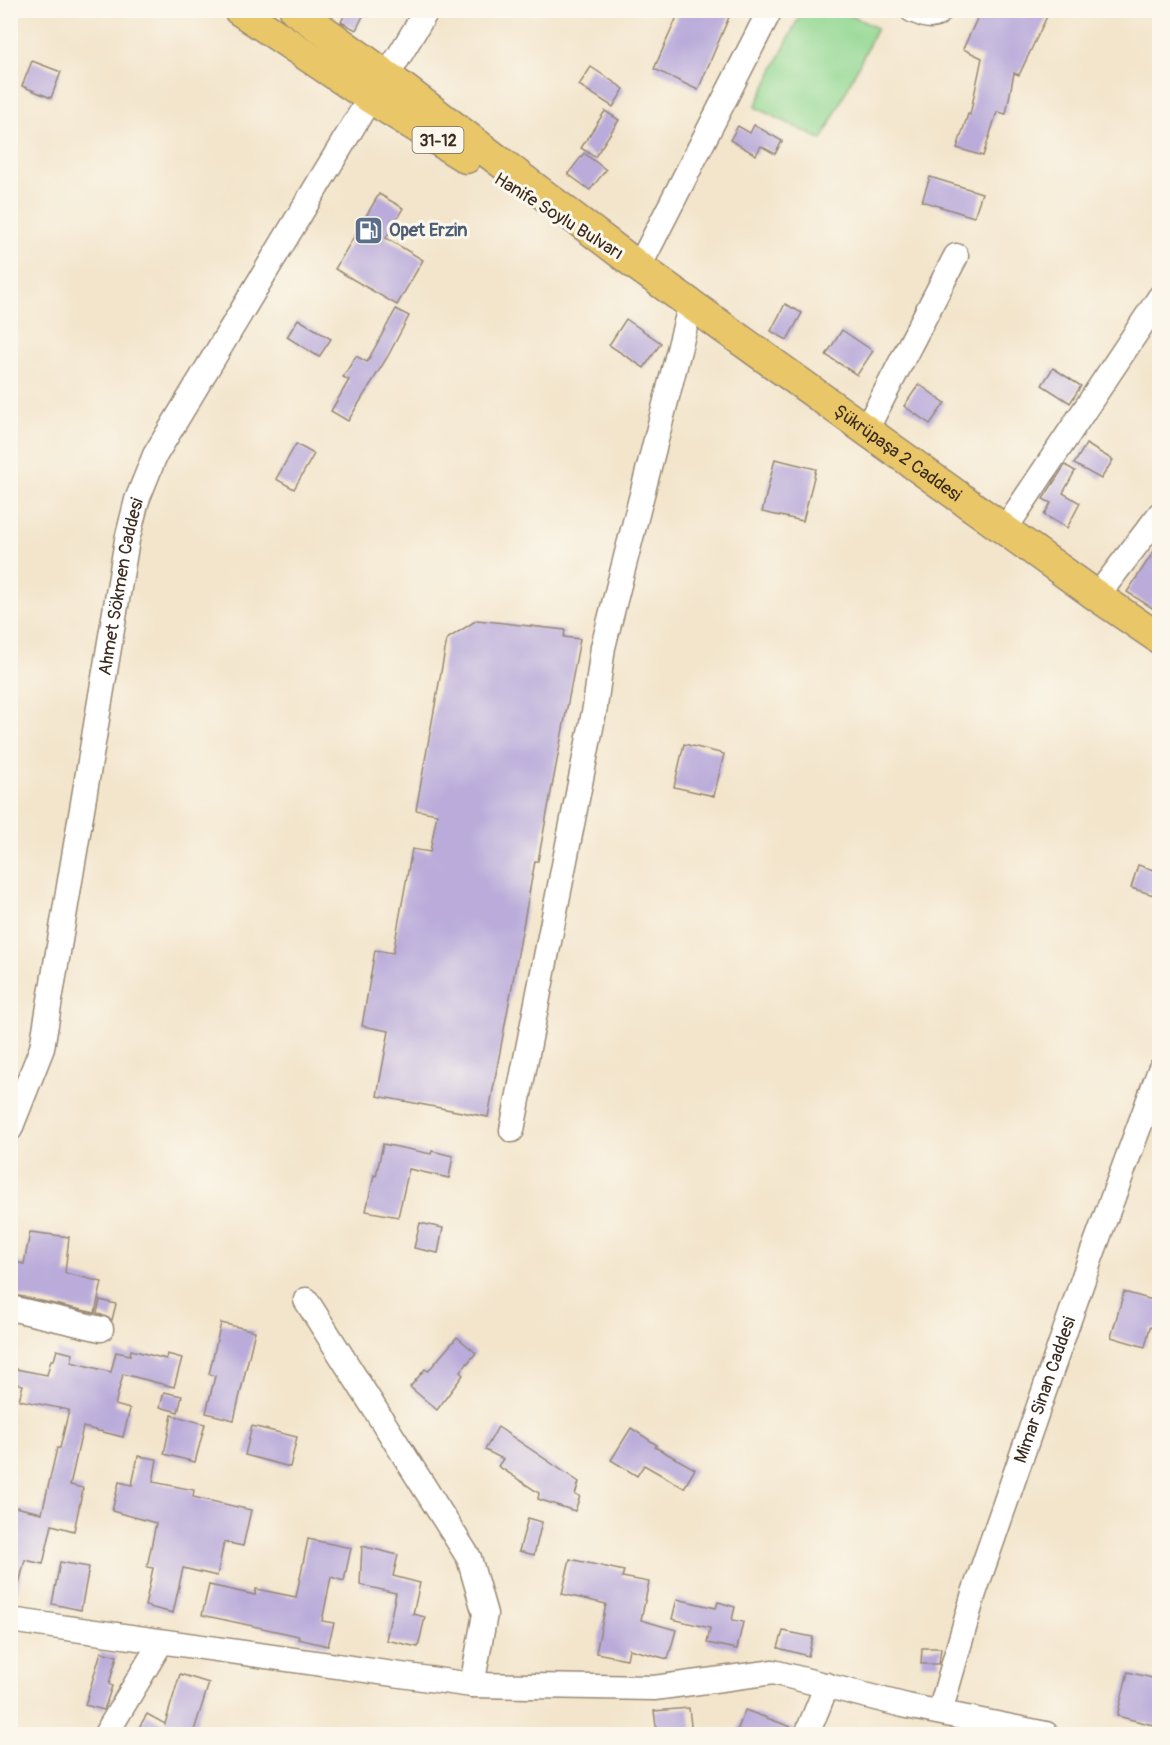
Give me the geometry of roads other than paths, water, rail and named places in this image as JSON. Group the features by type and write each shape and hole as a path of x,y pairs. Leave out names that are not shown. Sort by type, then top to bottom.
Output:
{"main road":[{"name":"Hanife Soylu Bulvarı","path":"239,10 379,87 639,267"},
{"name":"Hanife Soylu Bulvarı","path":"295,10 379,87"},
{"name":"Şükrüpaşa 2 Caddesi","path":"639,267 1160,639"}],"street":[{"name":"Ahmet Sökmen Caddesi","path":"10,1129 42,1048 125,552 137,500 155,455 428,10"},
{"path":"639,267 770,10"},
{"path":"912,10 930,17 938,15 940,10"},
{"path":"867,429 956,256"},
{"path":"1005,529 1160,297"},
{"path":"512,1130 595,707 603,646 691,303"},
{"path":"1097,596 1160,514"},
{"name":"Mimar Sinan Caddesi","path":"940,1712 974,1593 1089,1262 1160,1070"},
{"path":"306,1300 469,1558 485,1614 472,1685"},
{"path":"10,1308 101,1329"},
{"path":"10,1620 472,1685 654,1688 773,1672 940,1712 1046,1734"},
{"path":"105,1734 161,1642"},
{"path":"807,1734 827,1685"}],"place":[{"name":"Opet Erzin","path":"368,230"}]}
